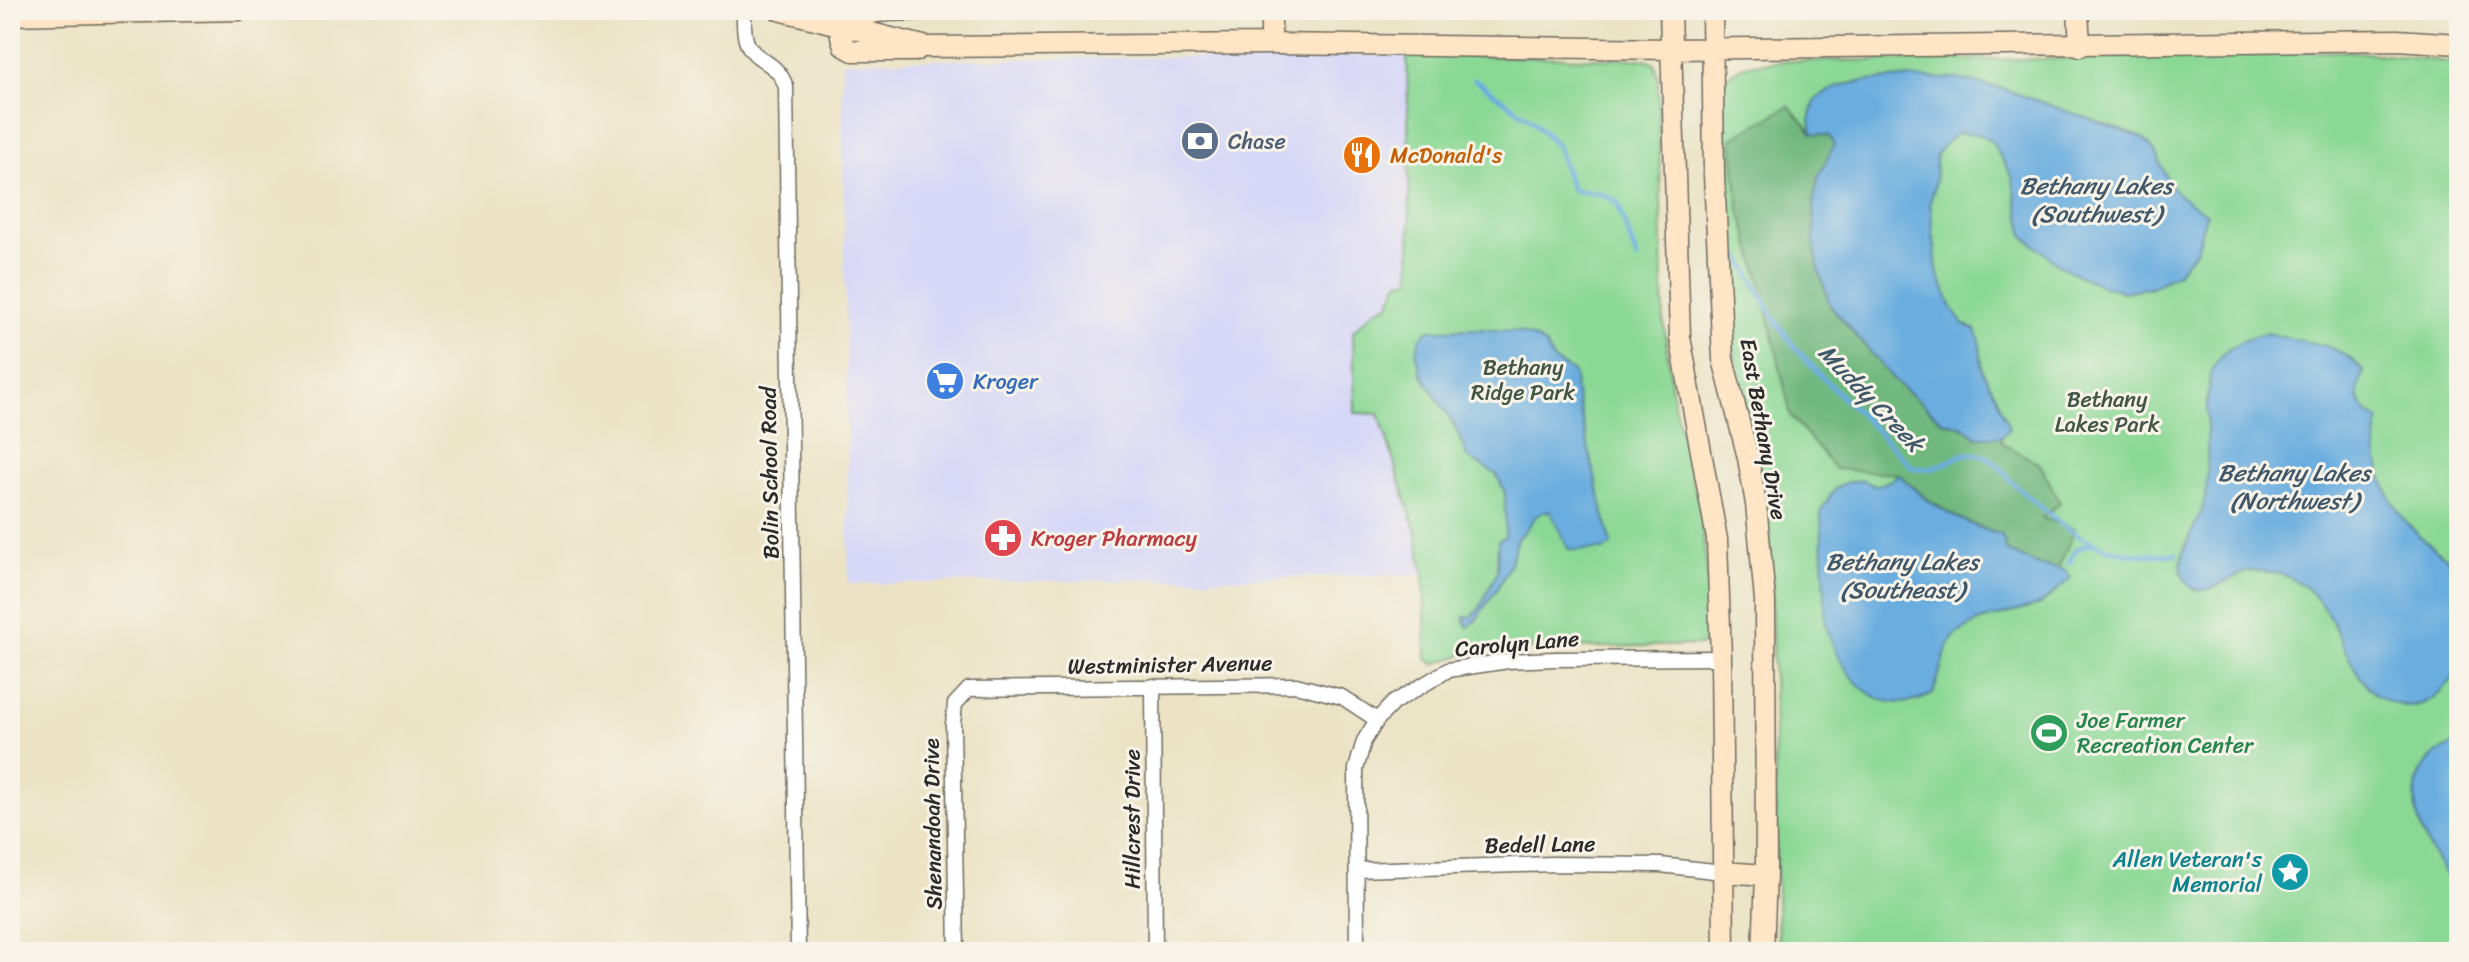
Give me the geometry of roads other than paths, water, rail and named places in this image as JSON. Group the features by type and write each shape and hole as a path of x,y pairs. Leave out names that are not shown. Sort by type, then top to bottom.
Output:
{"main road":[{"path":"10,15 240,10"},
{"path":"779,10 927,47 1271,44 1712,49 2080,46 2279,40 2397,40 2459,44"},
{"path":"846,27 866,13 919,10"},
{"path":"1271,10 1271,44"},
{"path":"1670,10 1680,337 1717,539 1724,952"},
{"name":"East Bethany Drive","path":"1712,10 1714,175 1723,359 1748,458 1756,504 1765,600 1766,875 1763,952"},
{"path":"2078,10 2080,46"},
{"path":"1723,872 1766,875"}],"street":[{"name":"Bolin School Road","path":"744,10 748,45 755,54 777,68 786,87 798,952"},
{"name":"Carolyn Lane","path":"1357,952 1356,769 1364,741 1377,720 1393,703 1448,670 1539,659 1721,658"},
{"name":"Westminister Avenue","path":"959,697 977,687 1296,685 1342,697 1377,720"},
{"name":"Hillcrest Drive","path":"1153,686 1155,952"},
{"name":"Shenandoah Drive","path":"957,952 953,724 959,697"},
{"name":"Bedell Lane","path":"1357,870 1567,864 1660,865 1723,872"}],"water":[{"name":"Bethany Lakes (Southwest)","path":"1901,78 1957,79 2004,89 2140,137 2156,154 2175,190 2206,214 2196,251 2176,274 2151,287 2123,292 2060,266 2024,236 2012,177 1992,142 1978,134 1959,133 1950,138 1936,154 1935,185 1930,202 1937,270 1952,308 1964,324 1976,330 1982,370 2009,428 2001,437 1977,437 1964,427 1943,421 1897,383 1830,305 1819,269 1814,242 1814,198 1819,175 1834,145 1829,136 1812,133 1810,120 1815,100 1845,85"},
{"path":"1429,330 1521,332 1536,339 1546,346 1553,360 1574,373 1612,545 1603,550 1569,550 1550,511 1539,514 1517,538 1500,583 1477,619 1467,627 1464,617 1471,617 1479,609 1497,572 1498,541 1505,536 1505,493 1497,475 1467,457 1456,428 1421,373 1416,352 1421,337"},
{"name":"Bethany Lakes (Northwest)","path":"2267,333 2331,348 2353,361 2364,372 2358,387 2359,400 2367,412 2380,420 2376,446 2378,460 2392,501 2413,529 2459,568 2459,672 2428,701 2402,705 2376,694 2356,670 2321,604 2293,579 2275,573 2251,571 2200,590 2192,588 2182,572 2182,555 2201,513 2205,496 2211,376 2216,363 2232,347"},
{"name":"Bethany Lakes (Southeast)","path":"1899,474 1921,495 1946,512 2002,535 2006,551 2039,565 2065,570 2071,578 2040,605 1980,621 1955,635 1947,649 1933,694 1895,703 1879,699 1853,678 1842,663 1827,628 1821,512 1832,493 1849,481 1879,485"},
{"path":"2459,741 2459,892 2439,864 2421,830 2415,795 2419,778 2428,762"}],"waterway":[{"name":"Muddy Creek","path":"1475,80 1532,120 1557,146 1572,190 1601,194 1617,202 1637,259"},
{"name":"Muddy Creek","path":"1739,255 1771,313 1793,345 1913,468 1932,468 1961,455 1983,456 1997,464 2014,484 2052,517 2086,540 2125,553 2176,554"},
{"name":"Muddy Creek","path":"2069,563 2075,550 2090,544"}],"place":[{"name":"Chase","path":"1200,141"},
{"name":"McDonald's","path":"1362,155"},
{"name":"Kroger","path":"945,381"},
{"name":"Kroger Pharmacy","path":"1003,538"},
{"name":"Joe Farmer Recreation Center","path":"2049,733"},
{"name":"Allen Veteran's Memorial","path":"2290,872"}],"park label":[{"name":"Bethany Ridge Park","path":"1523,380"},
{"name":"Bethany Lakes Park","path":"2107,412"}]}
